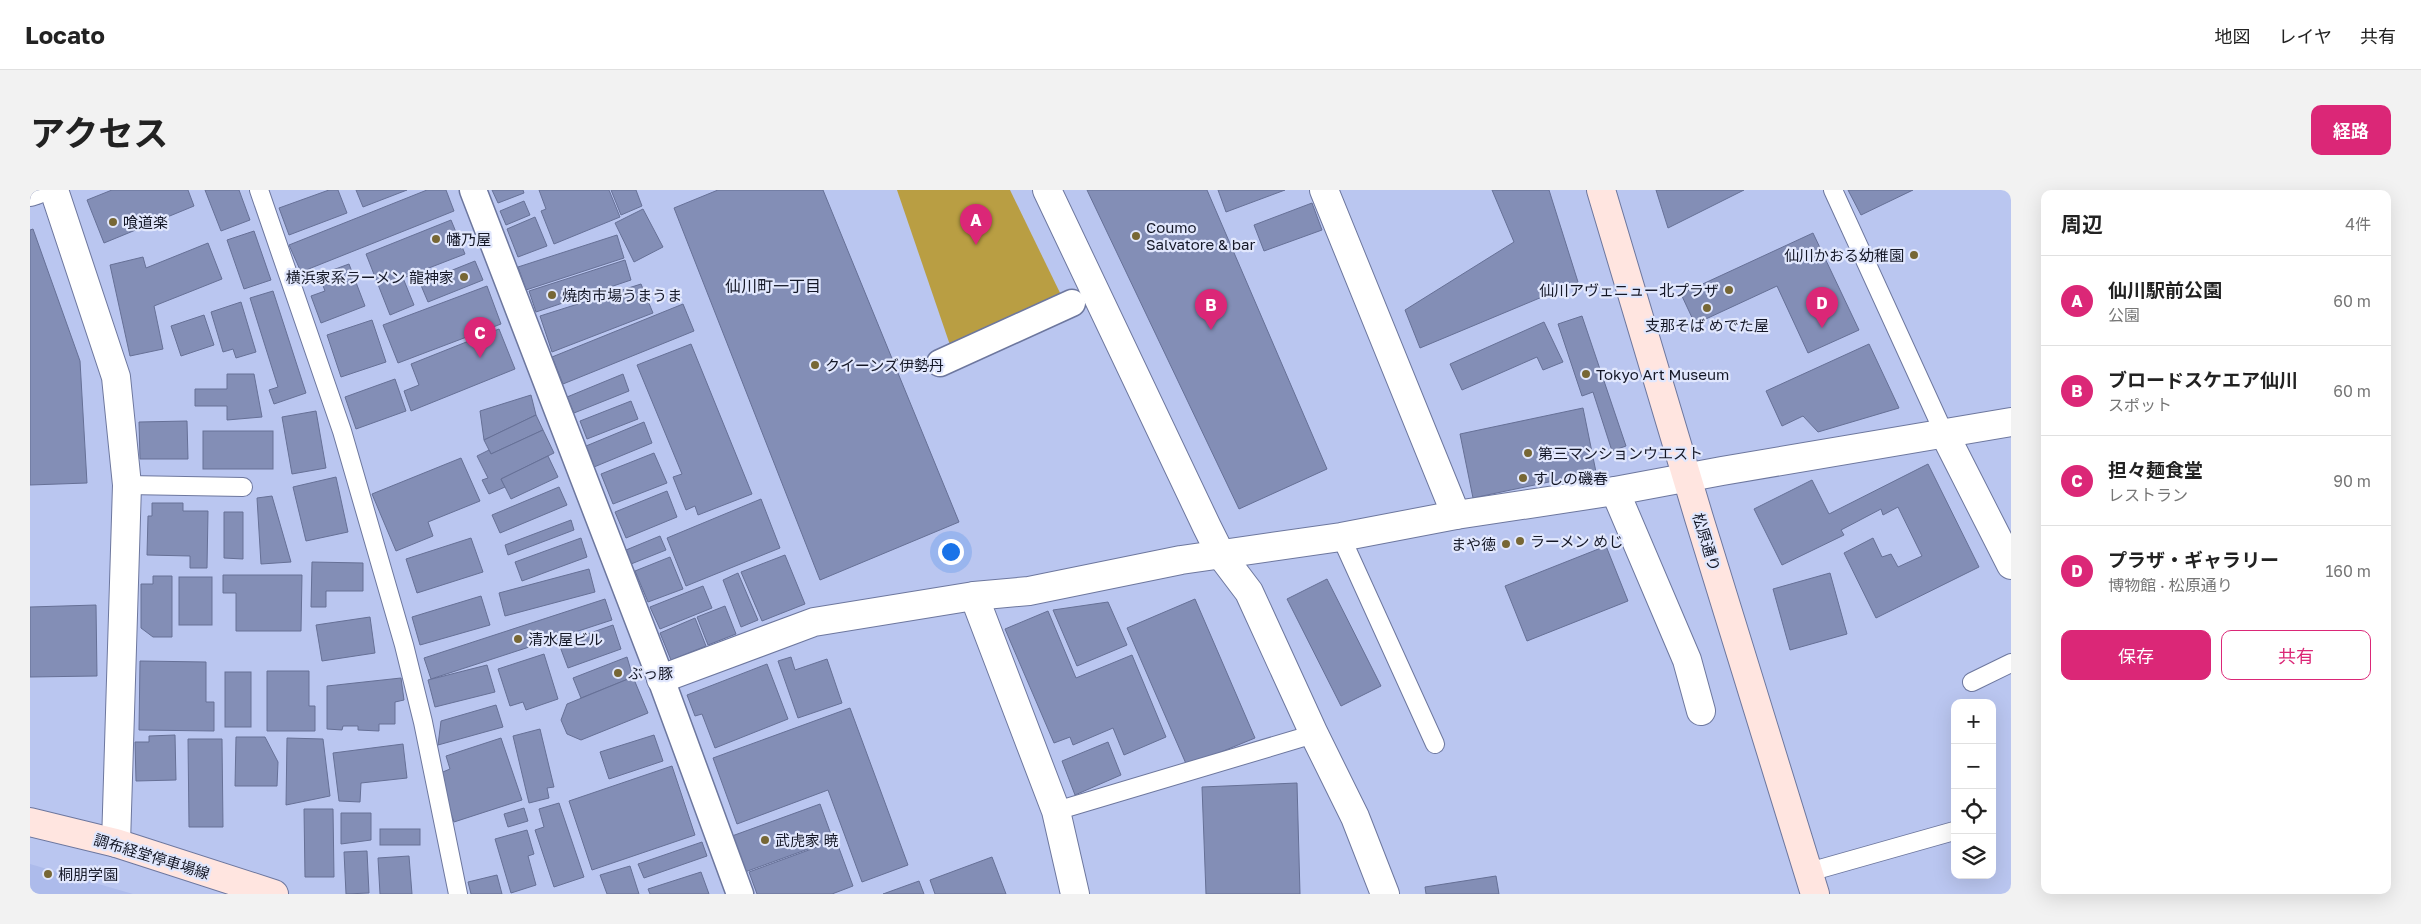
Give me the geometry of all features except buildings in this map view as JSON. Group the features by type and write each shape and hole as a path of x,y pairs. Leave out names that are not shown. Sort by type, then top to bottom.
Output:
{"main road":[{"name":"松原通り","path":"1601,190 1687,478 1812,883"},
{"name":"調布経堂停車場線","path":"30,822 116,843 274,894"}],"street":[{"path":"30,192 36,190"},
{"path":"54,190 116,378 127,485 116,843"},
{"path":"473,190 740,894"},
{"path":"1047,190 1221,555 1249,592 1314,734 1355,817 1385,894"},
{"path":"1324,190 1456,515"},
{"path":"940,363 1072,303"},
{"path":"660,679 814,622 974,596 1029,591 1181,560 1341,537 1456,515 1615,492 2011,422"},
{"path":"1944,433 2011,565"},
{"path":"1615,492 1687,660 1701,711"},
{"path":"974,596 1056,811 1075,894"}],"lane":[{"path":"259,190 342,431 404,645 423,722 458,894"},
{"path":"1832,190 1944,433"},
{"path":"127,485 243,487"},
{"path":"1341,537 1435,744"},
{"path":"1972,682 2011,663"},
{"path":"1056,811 1314,734"},
{"path":"1812,883 1951,832"}],"shaded area":[{"path":"897,190 1010,190 1063,299 951,348"},
{"name":"桐朋学園","path":"30,864 102,885 133,894 30,894"}],"place":[{"name":"喰道楽","path":"113,222"},
{"name":"Coumo Salvatore & bar","path":"1136,236"},
{"name":"幡乃屋","path":"436,239"},
{"name":"仙川駅前公園","path":"976,245"},
{"name":"仙川かおる幼稚園","path":"1914,255"},
{"name":"横浜家系ラーメン 龍神家","path":"464,277"},
{"name":"仙川アヴェニュー北プラザ","path":"1729,290"},
{"name":"焼肉市場うまうま","path":"552,295"},
{"name":"支那そば めでた屋","path":"1707,308"},
{"name":"プラザ・ギャラリー","path":"1822,328"},
{"name":"ブロードスケエア仙川","path":"1211,330"},
{"name":"担々麺食堂","path":"480,358"},
{"name":"クイーンズ伊勢丹","path":"815,365"},
{"name":"Tokyo Art Museum","path":"1586,374"},
{"name":"第三マンションウエスト","path":"1528,453"},
{"name":"すしの磯春","path":"1523,478"},
{"name":"ラーメン めじ","path":"1520,541"},
{"name":"まや徳","path":"1506,544"},
{"name":"清水屋ビル","path":"518,639"},
{"name":"ぶっ豚","path":"618,673"},
{"name":"武虎家 暁","path":"765,840"},
{"name":"桐朋学園","path":"48,874"}],"district":[{"name":"仙川町一丁目","path":"773,286"}]}
